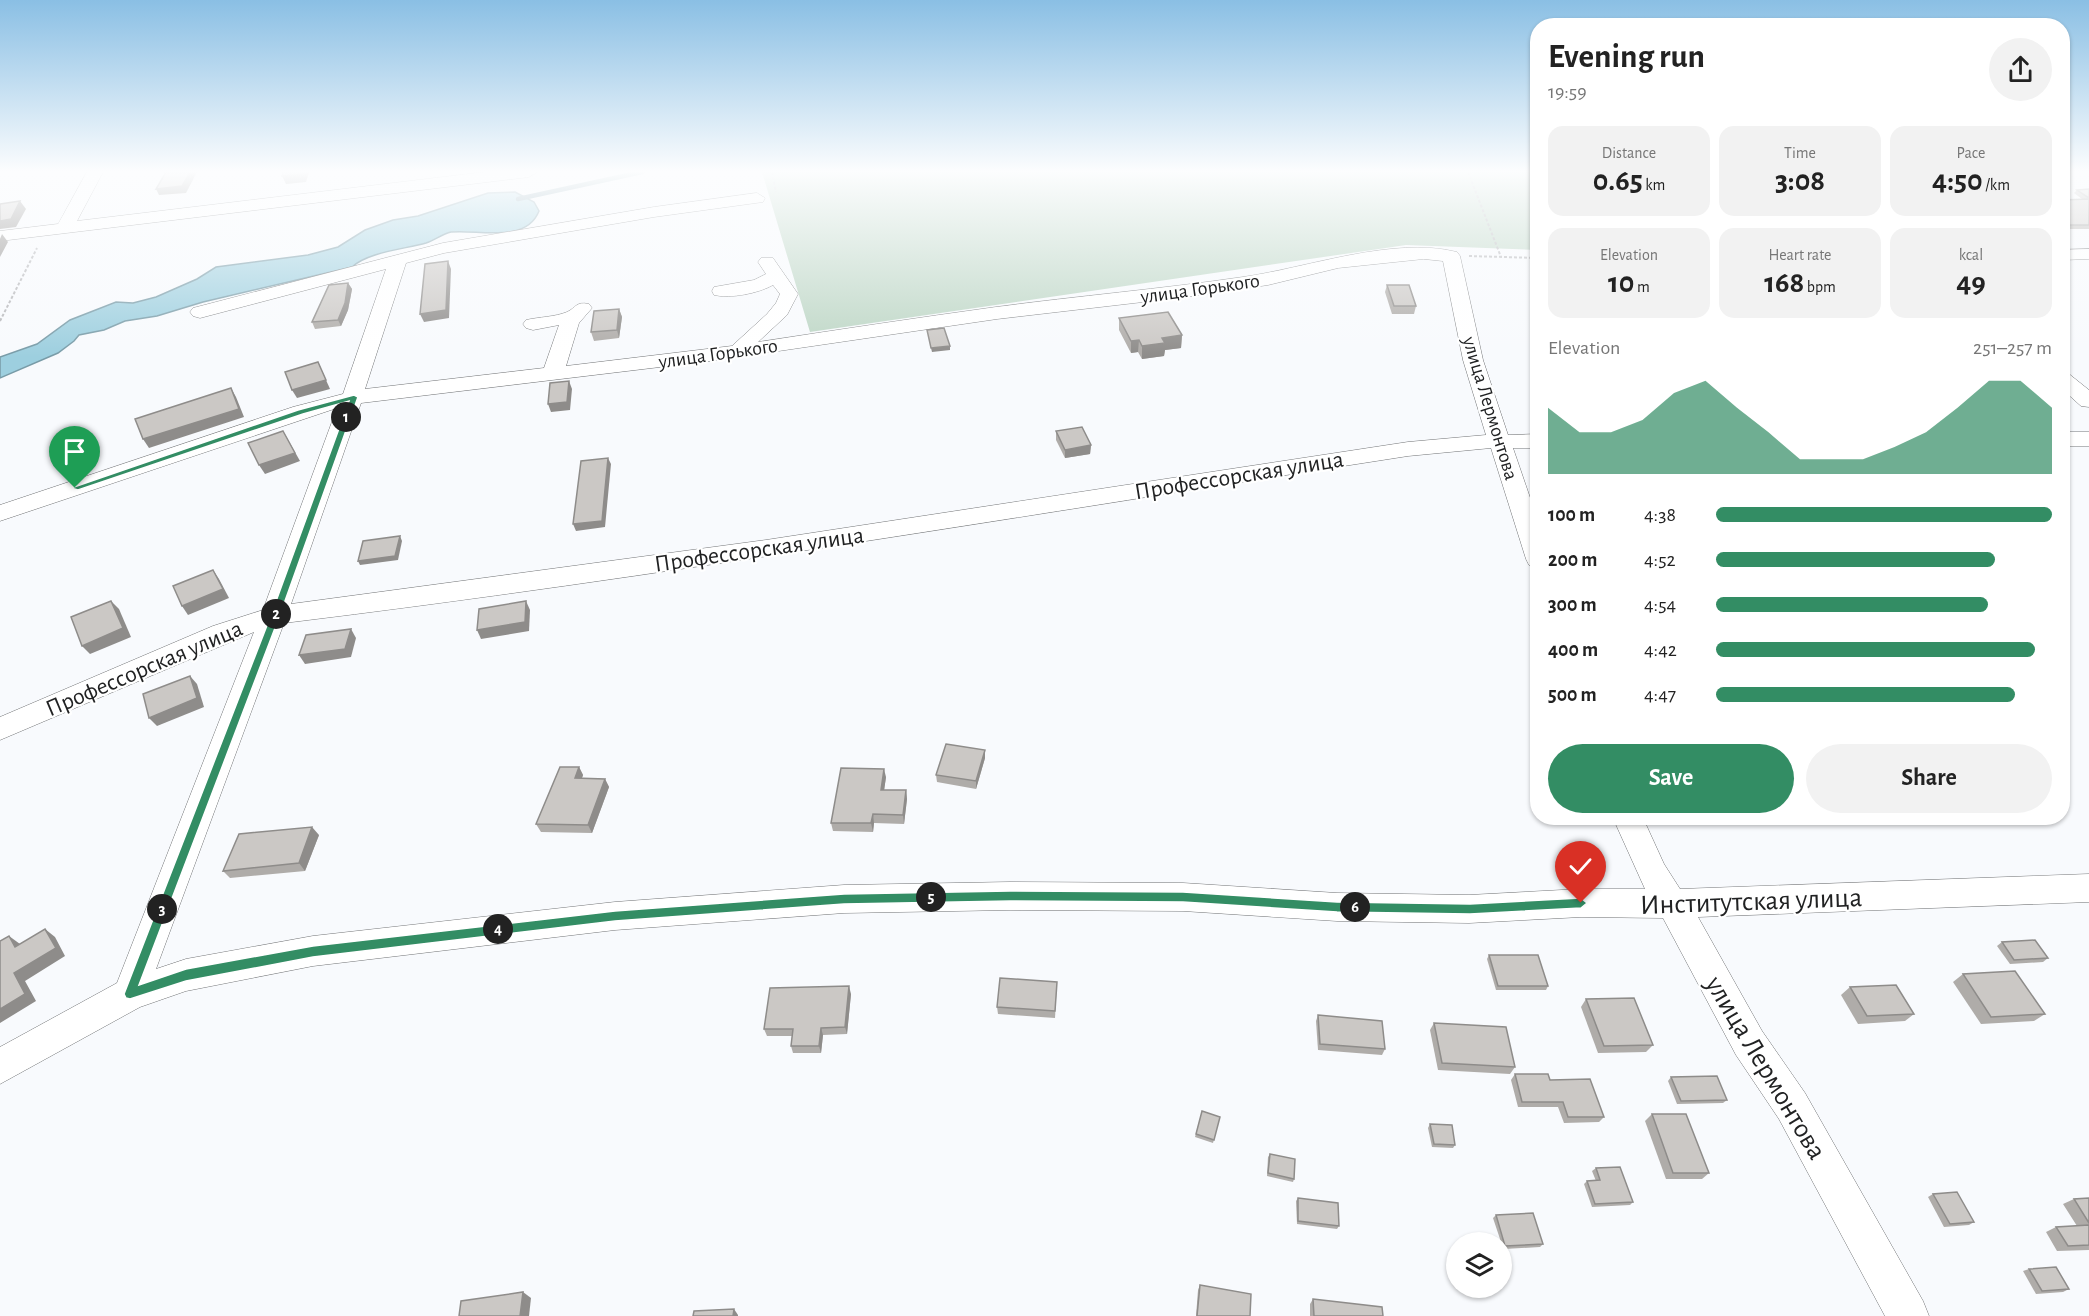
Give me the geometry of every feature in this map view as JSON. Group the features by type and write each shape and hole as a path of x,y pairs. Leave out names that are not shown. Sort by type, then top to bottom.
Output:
{"street":[{"path":"0,236 19,233"},
{"path":"200,312 370,269 399,258 528,233"},
{"path":"2070,255 2089,254"},
{"name":"улица Горького","path":"0,513 301,412 354,397 738,351 997,313 1233,284 1338,263 1401,256 1451,256"},
{"name":"улица Лермонтова","path":"1451,256 1473,360 1530,534"},
{"path":"130,994 275,615 354,397 399,258"},
{"path":"721,291 759,285 771,269 789,294 786,305 776,317 748,338 738,351"},
{"path":"534,324 578,312 570,322 553,373"},
{"path":"2070,385 2089,401"},
{"path":"2070,439 2089,439"},
{"name":"Профессорская улица","path":"0,729 222,633 275,615 399,600 766,548 1408,449 1500,441 1530,441"},
{"name":"улица Лермонтова","path":"1631,825 1652,872 1749,1043 1792,1106 1908,1316"},
{"name":"Институтская улица","path":"0,1066 130,994 186,975 324,950 615,916 844,899 1010,896 1183,897 1337,907 1470,909 1581,903 1672,904 2089,888"}],"path":[{"path":"0,321 43,237 51,233"},
{"path":"1492,233 1501,257"},
{"path":"1451,256 1530,258"}],"green space":[{"path":"780,233 1530,233 1530,250 1406,245 810,332"}],"water":[{"path":"360,233 447,233 426,243 367,258 352,267 203,302 157,316 125,321 104,330 79,335 58,353 0,378 0,357 37,344 70,320 116,302 133,303 156,297 197,279 216,267 308,255 338,247"}],"building":[{"path":"448,261 446,310 420,314 425,264"},
{"path":"348,283 345,303 338,320 312,322 329,285"},
{"path":"1387,285 1409,285 1416,306 1394,306"},
{"path":"619,309 617,330 591,332 594,311"},
{"path":"1168,312 1182,335 1162,338 1165,343 1142,346 1139,340 1131,341 1119,318"},
{"path":"944,328 950,346 931,348 927,330"},
{"path":"318,362 326,380 292,390 285,372"},
{"path":"569,381 567,402 548,404 550,383"},
{"path":"231,388 239,409 143,439 135,419"},
{"path":"1082,427 1091,445 1065,450 1056,431"},
{"path":"283,431 295,453 259,465 248,443"},
{"path":"608,458 602,521 573,524 581,461"},
{"path":"400,536 395,556 358,561 363,541"},
{"path":"213,570 223,589 182,606 173,586"},
{"path":"111,601 123,628 82,646 71,617"},
{"path":"526,601 525,622 477,630 479,609"},
{"path":"351,629 345,649 299,655 306,635"},
{"path":"190,676 197,698 149,718 143,694"},
{"path":"946,744 985,750 976,781 936,775"},
{"path":"560,767 579,767 575,778 605,779 588,825 536,824"},
{"path":"841,768 884,769 881,790 906,790 903,815 873,814 871,823 831,823"},
{"path":"312,827 299,863 223,871 239,834"},
{"path":"45,929 56,948 14,973 25,994 0,1009 0,941 9,936 15,947"},
{"path":"2035,940 2048,958 2014,960 2002,942"},
{"path":"1489,955 1538,955 1548,986 1498,986"},
{"path":"2015,971 2045,1014 1991,1017 1963,974"},
{"path":"1000,978 1057,982 1055,1011 997,1007"},
{"path":"1896,985 1914,1014 1867,1016 1850,987"},
{"path":"849,986 845,1027 821,1028 819,1046 791,1046 793,1029 764,1029 770,988"},
{"path":"1634,998 1653,1045 1604,1046 1586,999"},
{"path":"1318,1015 1382,1021 1385,1049 1320,1044"},
{"path":"1434,1023 1506,1027 1515,1067 1442,1063"},
{"path":"1515,1074 1548,1074 1550,1080 1590,1079 1604,1117 1568,1117 1563,1102 1522,1102"},
{"path":"1717,1076 1727,1100 1681,1101 1671,1077"},
{"path":"1202,1111 1220,1117 1214,1140 1196,1134"},
{"path":"1652,1114 1686,1114 1709,1173 1673,1173"},
{"path":"1430,1124 1452,1125 1455,1145 1434,1144"},
{"path":"1270,1154 1295,1159 1294,1179 1268,1173"},
{"path":"1620,1167 1633,1202 1595,1204 1587,1181 1600,1180 1596,1168"},
{"path":"1957,1192 1974,1222 1950,1224 1933,1194"},
{"path":"1298,1198 1338,1203 1339,1226 1298,1221"},
{"path":"2089,1198 2089,1223 2074,1199"},
{"path":"1533,1213 1543,1244 1512,1246 1512,1232 1501,1232 1496,1215"},
{"path":"2089,1225 2089,1245 2068,1246 2056,1227"},
{"path":"2056,1267 2069,1289 2042,1291 2029,1269"},
{"path":"1200,1285 1251,1294 1250,1316 1197,1316"},
{"path":"523,1292 520,1316 459,1316 461,1301"},
{"path":"1313,1299 1382,1307 1383,1316 1314,1316"},
{"path":"734,1309 733,1316 693,1316 694,1311"}],"route":[{"path":"75,488 301,412 354,397 275,615 130,994 186,975 313,951 615,916 844,899 1010,896 1183,897 1337,907 1470,909 1581,903"}]}
